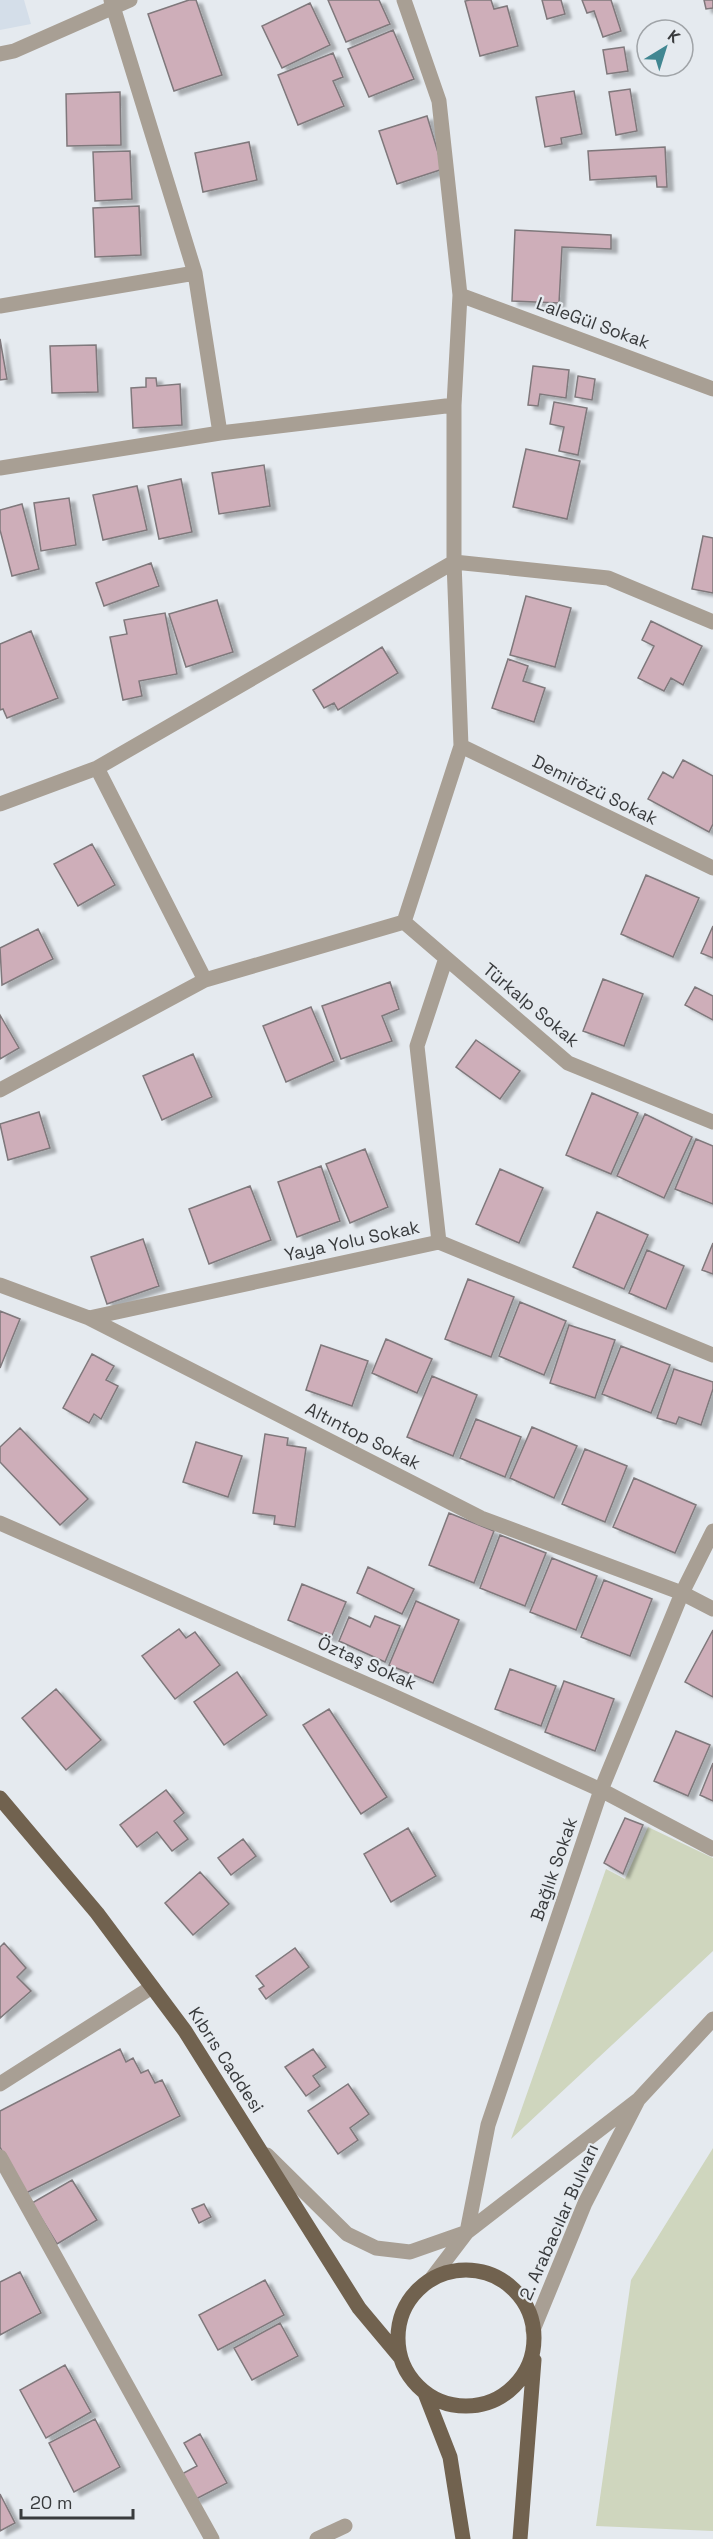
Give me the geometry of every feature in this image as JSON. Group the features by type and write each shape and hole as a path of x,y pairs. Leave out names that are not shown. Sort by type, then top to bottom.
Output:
{"main road":[{"name":"Kıbrıs Caddesi","path":"0,1798 97,1912 185,2031 359,2308 400,2356"},
{"path":"520,2539 534,2353 533,2330 527,2308 514,2290 496,2277 475,2270 453,2271 432,2278 413,2293 402,2312 397,2334 400,2356 410,2377 426,2393 446,2404 468,2406 491,2402 510,2390 524,2373 534,2353"},
{"path":"426,2393 450,2457 463,2539"}],"street":[{"path":"0,54 14,51 112,3 130,0"},
{"path":"0,1090 205,980 404,922 461,746 454,562 454,405 460,295 439,100 404,0"},
{"path":"112,3 195,273 220,433"},
{"path":"0,306 195,273"},
{"name":"LaleGül Sokak","path":"460,295 713,388"},
{"path":"0,468 220,433 454,405"},
{"path":"0,804 97,768 454,562 608,578 713,622"},
{"name":"Demirözü Sokak","path":"461,746 713,868"},
{"path":"97,768 205,980"},
{"name":"Türkalp Sokak","path":"404,922 568,1063 713,1122"},
{"path":"440,1242 417,1046 446,958"},
{"name":"Yaya Yolu Sokak","path":"89,1318 440,1242 713,1355"},
{"name":"Altıntop Sokak","path":"0,1285 89,1318 481,1518 682,1593 713,1609"},
{"name":"Öztaş Sokak","path":"0,1523 601,1790 713,1850"},
{"name":"Bağlık Sokak","path":"467,2232 488,2125 601,1790 682,1593 713,1531"},
{"path":"0,2084 152,1986"},
{"name":"2. Arabacılar Bulvarı","path":"533,2330 585,2202 638,2100 713,2019"},
{"path":"432,2278 467,2232 638,2100"},
{"path":"261,2150 347,2234 376,2248 410,2252 467,2232"},
{"path":"0,2157 212,2539"},
{"path":"317,2539 345,2526"}],"shaded area":[{"path":"0,0 24,0 31,24 0,30"}],"green space":[{"path":"648,1827 713,1858 713,1951 511,2139 606,1869 625,1879"},
{"path":"713,2148 713,2531 596,2526 631,2280"}],"building":[{"path":"189,0 196,0 222,75 174,91 148,14"},
{"path":"328,0 379,0 390,24 346,42"},
{"path":"491,0 494,9 507,6 518,46 480,56 465,1"},
{"path":"542,0 561,0 565,14 547,19"},
{"path":"582,0 611,0 621,31 603,37 594,11 587,13"},
{"path":"704,0 713,0 713,8 706,9"},
{"path":"310,3 330,45 282,68 262,26"},
{"path":"393,30 414,79 369,97 348,49"},
{"path":"624,47 628,71 607,74 603,50"},
{"path":"333,53 343,77 333,81 344,106 298,125 278,75"},
{"path":"630,89 637,131 616,135 609,92"},
{"path":"574,91 582,134 561,138 562,144 545,147 536,97"},
{"path":"120,92 121,145 67,146 66,94"},
{"path":"427,116 443,169 397,184 379,131"},
{"path":"249,142 257,180 203,192 195,153"},
{"path":"665,147 667,187 657,187 656,176 590,180 588,151"},
{"path":"130,151 132,199 95,201 93,152"},
{"path":"139,206 141,255 95,257 93,208"},
{"path":"515,230 611,235 611,249 562,247 559,303 512,301"},
{"path":"0,339 7,379 0,380"},
{"path":"96,345 98,392 52,393 50,346"},
{"path":"533,366 569,370 566,398 540,394 538,406 528,405"},
{"path":"578,376 595,379 592,400 575,397"},
{"path":"146,378 156,378 157,386 180,384 182,425 133,428 131,388 146,387"},
{"path":"554,402 587,408 578,455 559,451 564,427 550,424"},
{"path":"526,449 580,461 567,519 513,507"},
{"path":"264,465 270,506 219,514 212,473"},
{"path":"181,479 192,532 159,539 148,486"},
{"path":"137,486 147,530 103,540 93,495"},
{"path":"69,498 76,545 41,551 34,503"},
{"path":"22,504 39,569 12,576 0,530 0,510"},
{"path":"703,536 713,538 713,593 692,589"},
{"path":"151,563 159,586 104,606 96,583"},
{"path":"526,596 571,608 555,667 510,655"},
{"path":"217,600 233,652 186,667 169,614"},
{"path":"165,613 177,674 139,681 142,696 123,700 110,637 127,634 124,620"},
{"path":"651,621 702,646 683,685 671,678 664,691 638,678 654,646 642,640"},
{"path":"31,631 58,698 7,718 3,709 0,710 0,644"},
{"path":"382,647 398,673 338,710 334,703 324,708 313,690"},
{"path":"508,659 528,666 523,681 545,688 534,722 492,708"},
{"path":"683,760 713,776 713,824 709,832 648,799 663,772 673,778"},
{"path":"92,844 115,885 78,906 54,864"},
{"path":"646,875 699,898 673,957 621,934"},
{"path":"713,926 713,958 701,953"},
{"path":"38,929 53,959 2,985 0,948"},
{"path":"603,979 643,994 624,1046 583,1031"},
{"path":"390,982 399,1009 382,1016 392,1041 341,1059 322,1006"},
{"path":"695,987 713,996 713,1020 685,1005"},
{"path":"311,1007 334,1061 286,1082 263,1026"},
{"path":"0,1015 19,1048 0,1059"},
{"path":"476,1040 520,1071 500,1099 456,1067"},
{"path":"193,1054 212,1097 162,1120 143,1076"},
{"path":"592,1093 638,1113 611,1174 566,1155"},
{"path":"39,1112 50,1148 8,1160 0,1124"},
{"path":"645,1114 692,1137 664,1198 617,1176"},
{"path":"696,1139 713,1146 713,1204 675,1189"},
{"path":"365,1149 388,1207 350,1223 326,1164"},
{"path":"321,1166 340,1221 297,1237 278,1182"},
{"path":"500,1169 543,1188 519,1243 476,1224"},
{"path":"250,1186 271,1240 209,1264 189,1209"},
{"path":"597,1212 648,1235 624,1289 573,1267"},
{"path":"143,1239 159,1286 107,1304 91,1257"},
{"path":"713,1243 713,1274 702,1270"},
{"path":"647,1250 684,1266 666,1309 629,1293"},
{"path":"468,1279 514,1297 491,1357 445,1339"},
{"path":"520,1302 566,1321 544,1375 499,1356"},
{"path":"0,1311 20,1319 0,1368"},
{"path":"569,1325 615,1340 595,1398 550,1383"},
{"path":"386,1339 432,1359 417,1393 372,1373"},
{"path":"321,1345 368,1361 352,1406 306,1390"},
{"path":"621,1346 670,1365 651,1413 602,1394"},
{"path":"92,1354 114,1366 106,1380 118,1386 101,1419 94,1414 89,1423 63,1408"},
{"path":"674,1369 713,1382 713,1389 701,1425 679,1417 676,1424 657,1418"},
{"path":"432,1376 477,1395 453,1456 407,1437"},
{"path":"476,1419 521,1437 505,1477 460,1458"},
{"path":"532,1427 577,1446 554,1498 510,1478"},
{"path":"20,1428 88,1499 60,1525 0,1462 0,1447"},
{"path":"265,1434 288,1438 287,1445 306,1448 295,1527 274,1524 275,1516 253,1513"},
{"path":"196,1442 242,1456 228,1497 183,1482"},
{"path":"585,1449 627,1466 605,1522 562,1504"},
{"path":"634,1478 696,1505 675,1553 613,1527"},
{"path":"449,1513 494,1531 474,1583 429,1565"},
{"path":"500,1535 546,1553 525,1606 480,1588"},
{"path":"552,1558 597,1576 576,1630 530,1612"},
{"path":"368,1567 414,1589 402,1614 357,1593"},
{"path":"604,1580 652,1599 630,1656 581,1637"},
{"path":"302,1584 346,1602 331,1638 288,1620"},
{"path":"416,1601 459,1620 433,1683 389,1665"},
{"path":"375,1616 400,1626 385,1662 339,1641 349,1617 370,1627"},
{"path":"179,1629 186,1638 195,1632 220,1665 175,1699 142,1656"},
{"path":"713,1630 713,1697 685,1682"},
{"path":"510,1669 556,1686 541,1726 495,1709"},
{"path":"237,1672 267,1715 224,1745 194,1702"},
{"path":"564,1681 614,1699 595,1751 545,1732"},
{"path":"56,1689 101,1740 66,1770 22,1718"},
{"path":"329,1709 387,1797 361,1814 303,1725"},
{"path":"676,1731 710,1745 688,1796 654,1781"},
{"path":"713,1763 713,1801 700,1795"},
{"path":"166,1790 184,1813 174,1821 188,1839 172,1851 157,1832 137,1847 120,1825"},
{"path":"625,1818 643,1825 623,1874 604,1863"},
{"path":"408,1828 436,1876 391,1902 364,1854"},
{"path":"243,1839 256,1856 231,1875 218,1858"},
{"path":"200,1872 229,1904 193,1935 165,1903"},
{"path":"4,1943 26,1968 17,1977 31,1991 0,2018 0,1947"},
{"path":"295,1948 309,1967 266,1999 259,1989 264,1986 256,1976"},
{"path":"120,2049 126,2062 133,2058 141,2073 148,2070 155,2083 162,2080 180,2116 24,2194 0,2147 0,2111"},
{"path":"313,2049 326,2067 313,2076 320,2086 306,2096 285,2067"},
{"path":"348,2084 369,2114 350,2128 358,2140 338,2154 308,2111"},
{"path":"72,2180 97,2220 57,2244 32,2203"},
{"path":"204,2204 211,2217 199,2223 192,2209"},
{"path":"20,2272 41,2313 0,2335 0,2282"},
{"path":"265,2280 284,2315 218,2350 199,2315"},
{"path":"280,2323 298,2356 252,2380 234,2348"},
{"path":"65,2365 91,2412 46,2438 20,2390"},
{"path":"95,2419 120,2467 74,2492 49,2443"},
{"path":"200,2434 227,2483 194,2500 180,2475 197,2466 184,2443"},
{"path":"0,2494 15,2523 0,2531"}]}
